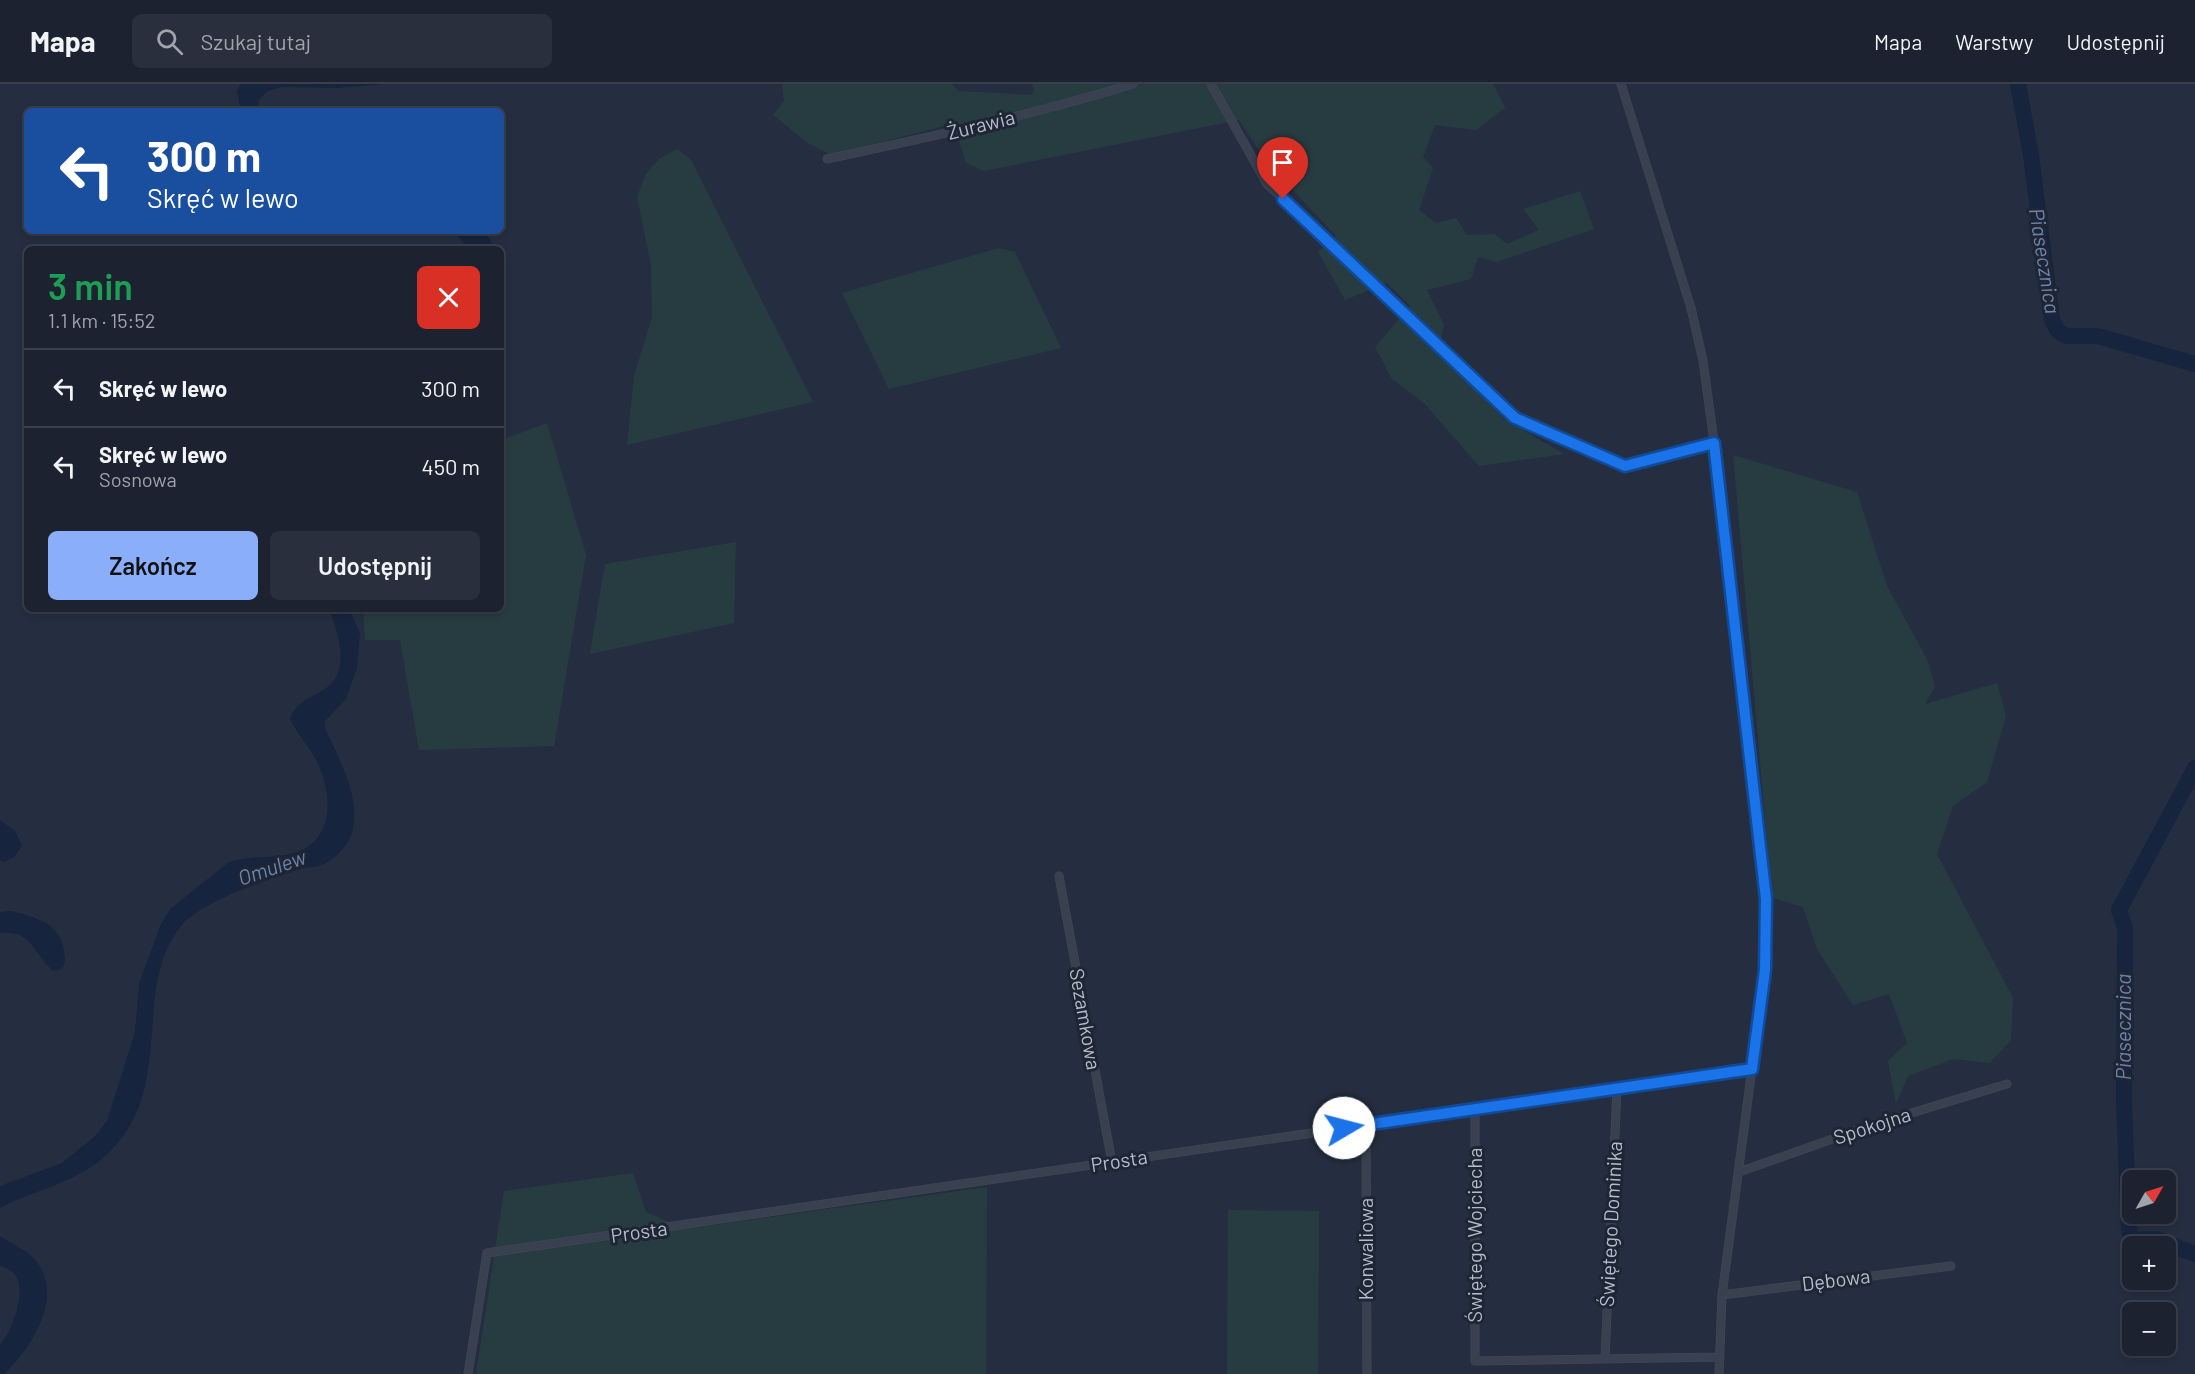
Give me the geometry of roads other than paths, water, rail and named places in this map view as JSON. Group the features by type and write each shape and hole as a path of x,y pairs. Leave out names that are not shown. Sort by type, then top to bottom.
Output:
{"street":[{"name":"Żurawia","path":"827,159 922,140 1080,100 1133,84"},
{"path":"1211,84 1267,184 1515,418 1625,466 1714,443"},
{"path":"1621,84 1692,309 1703,361 1766,899 1765,970 1722,1295 1719,1374"},
{"name":"Sezamkowa","path":"1059,876 1112,1162"},
{"name":"Prosta","path":"468,1374 487,1253 1752,1069"},
{"name":"Spokojna","path":"1739,1172 1872,1125 2007,1084"},
{"name":"Świętego Dominika","path":"1605,1359 1617,1088"},
{"name":"Świętego Wojciecha","path":"1475,1109 1475,1361 1605,1359"},
{"name":"Konwaliowa","path":"1366,1125 1367,1374"},
{"name":"Dębowa","path":"1722,1295 1951,1266"},
{"path":"1605,1359 1720,1357"}],"water":[{"path":"240,84 387,84 337,88 281,87 268,91 260,98 260,108 240,108 237,92"},
{"path":"456,234 486,234 494,246 466,246"},
{"name":"Omulew","path":"330,612 350,612 360,633 357,668 346,699 325,721 325,728 349,783 353,798 353,827 349,840 334,858 326,863 291,872 239,891 205,908 182,925 166,951 158,979 148,1072 140,1103 126,1132 102,1159 90,1168 66,1181 0,1208 0,1186 62,1163 95,1136 107,1121 135,1032 139,984 160,926 170,909 229,862 294,853 307,847 324,827 328,802 322,775 314,756 290,719 300,704 325,689 338,672 341,662 336,629"},
{"path":"0,820 15,831 22,846 14,857 4,862 0,860"},
{"path":"11,911 38,919 58,934 65,956 62,969 53,971 26,939 11,933 0,933 0,912"},
{"path":"0,1236 28,1253 40,1267 46,1282 47,1299 36,1332 4,1374 0,1374 0,1346 9,1331 20,1292 15,1276 0,1266"}],"waterway":[{"name":"Piasecznica","path":"2018,84 2031,155 2052,320 2058,331 2066,336 2098,336 2195,364"},
{"name":"Piasecznica","path":"2195,768 2119,910 2125,928 2124,1105 2129,1231 2133,1240 2156,1239 2195,1254"}]}
